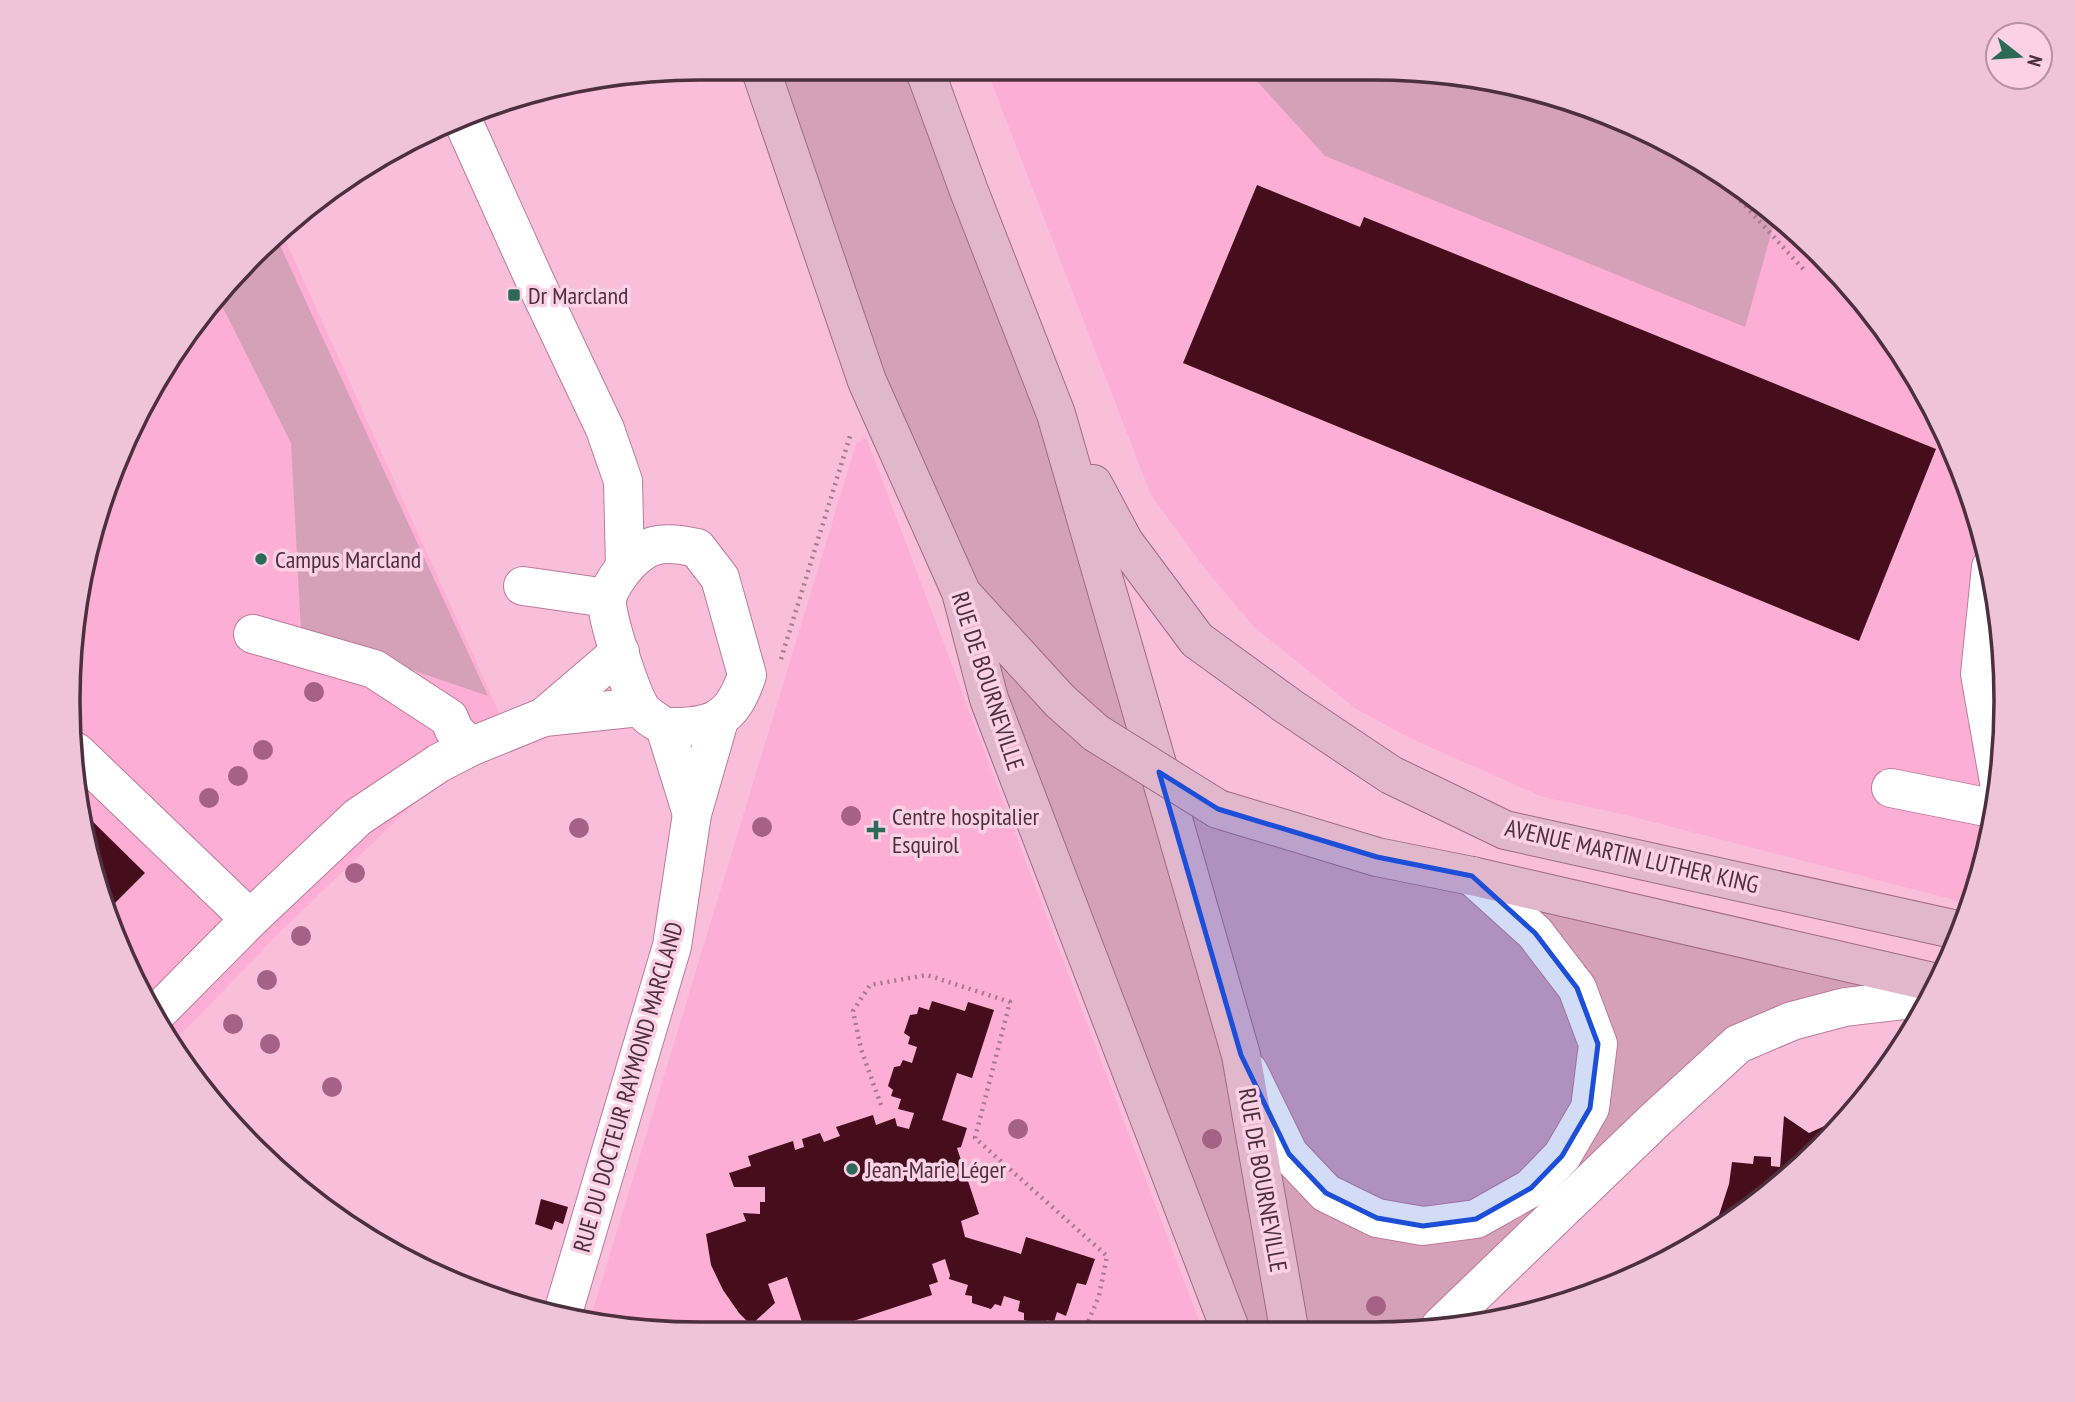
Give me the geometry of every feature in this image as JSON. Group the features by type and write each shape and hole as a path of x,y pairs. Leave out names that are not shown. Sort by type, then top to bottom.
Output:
{"main road":[{"name":"RUE DE BOURNEVILLE","path":"761,80 867,381 961,592 989,699 1227,1322"},
{"name":"RUE DE BOURNEVILLE","path":"928,80 1056,414 1241,1055 1288,1322"},
{"name":"AVENUE MARTIN LUTHER KING","path":"1056,414 1124,542 1197,640 1288,706 1391,775 1505,830 1951,928"},
{"path":"961,592 1059,701 1096,733 1218,809 1377,857 1472,876 1928,981"}],"street":[{"name":"RUE DU DOCTEUR RAYMOND MARCLAND","path":"467,127 604,429 623,481 674,543 697,548 720,578 747,675 733,708 720,717 692,814 672,946 565,1306"},
{"name":"RUE DU DOCTEUR RAYMOND MARCLAND","path":"623,481 616,583 607,608 620,652 653,717 692,814"},
{"path":"523,586 616,583 644,550 657,544 674,543"},
{"path":"1987,609 1980,674 1993,746"},
{"path":"253,634 374,669 449,718 454,730 470,747"},
{"path":"162,1008 250,919 358,817 439,763 470,747 544,717 620,652"},
{"path":"544,717 653,717 690,727 706,724 720,717"},
{"path":"84,759 250,919"},
{"path":"1891,788 1985,807"},
{"path":"1241,1055 1289,1154 1326,1193 1377,1218 1423,1226 1476,1219 1531,1188 1562,1156 1590,1108 1598,1044 1577,988 1535,933 1472,876"},
{"path":"1451,1316 1738,1044 1792,1021 1845,1006 1918,998"}],"path":[{"path":"1740,200 1805,271"},
{"path":"779,665 867,381"},
{"path":"881,1105 861,1049 853,1011 870,985 927,975 1010,1002 975,1138 1107,1256 1099,1296 1088,1322"}],"highlighted area":[{"path":"1159,772 1218,809 1377,857 1472,876 1535,933 1577,988 1598,1044 1590,1108 1562,1156 1531,1188 1476,1219 1423,1226 1377,1218 1326,1193 1289,1154 1241,1055"}],"shaded area":[{"path":"758,80 928,80 969,191 1150,773 1218,809 1928,981 1925,986 1792,1021 1452,1316 1374,1322 1227,1322"},
{"path":"991,80 1415,82 1495,92 1535,102 1573,113 1648,144 1719,185 1783,234 1813,262 1841,292 1890,356 1931,427 1947,464 1962,502 1983,580 1993,660 1993,742 1989,782 1983,822 1961,902 1626,815 1543,797 1412,739 1356,709 1255,628 1205,569 1151,495"},
{"path":"1256,80 1415,82 1495,92 1535,102 1573,113 1648,144 1719,185 1773,226 1745,327 1325,156"},
{"name":"Campus Marcland","path":"285,240 502,719 282,930 179,1036 144,975 113,900 92,822 80,701 92,580 113,502 144,427 185,356 209,323 234,292"},
{"path":"280,245 488,696 301,632 291,443 222,307"},
{"name":"Centre hospitalier Esquirol","path":"866,437 1199,1322 701,1322 592,1312 856,444"}],"building":[{"path":"1257,185 1360,227 1364,217 1936,449 1859,641 1183,363"},
{"path":"92,821 145,873 114,904"},
{"name":"Jean-Marie Léger","path":"932,1001 965,1011 968,1002 994,1010 972,1078 957,1073 942,1120 967,1128 961,1147 957,1148 979,1214 961,1221 965,1237 1021,1254 1026,1237 1095,1259 1086,1285 1077,1283 1066,1316 1057,1312 1054,1322 1030,1322 1024,1320 1024,1313 1018,1311 1020,1301 1004,1296 1001,1306 995,1304 991,1309 972,1303 972,1296 965,1295 968,1285 949,1279 945,1259 932,1264 938,1282 929,1285 932,1295 850,1322 802,1322 787,1277 768,1284 775,1303 754,1322 748,1322 723,1290 711,1265 706,1234 746,1221 743,1213 760,1214 760,1202 765,1202 765,1187 734,1187 729,1173 751,1166 748,1156 793,1141 795,1150 804,1147 802,1139 820,1133 824,1142 840,1136 836,1127 873,1115 876,1125 895,1118 897,1126 909,1129 914,1113 898,1109 901,1099 891,1096 893,1090 888,1086 894,1067 900,1066 903,1060 912,1063 917,1047 908,1044 910,1037 904,1033 910,1015 917,1014 919,1007 929,1010"},
{"path":"1784,1116 1809,1133 1827,1125 1783,1168 1718,1218 1729,1184 1732,1162 1753,1164 1754,1156 1771,1157 1771,1166 1780,1167"},
{"path":"541,1199 568,1207 563,1224 555,1221 552,1230 535,1224"}],"place":[{"name":"Dr Marcland","path":"514,295"},
{"name":"Campus Marcland","path":"261,559"},
{"name":"Centre hospitalier Esquirol","path":"876,830"},
{"name":"Jean-Marie Léger","path":"852,1169"}]}
